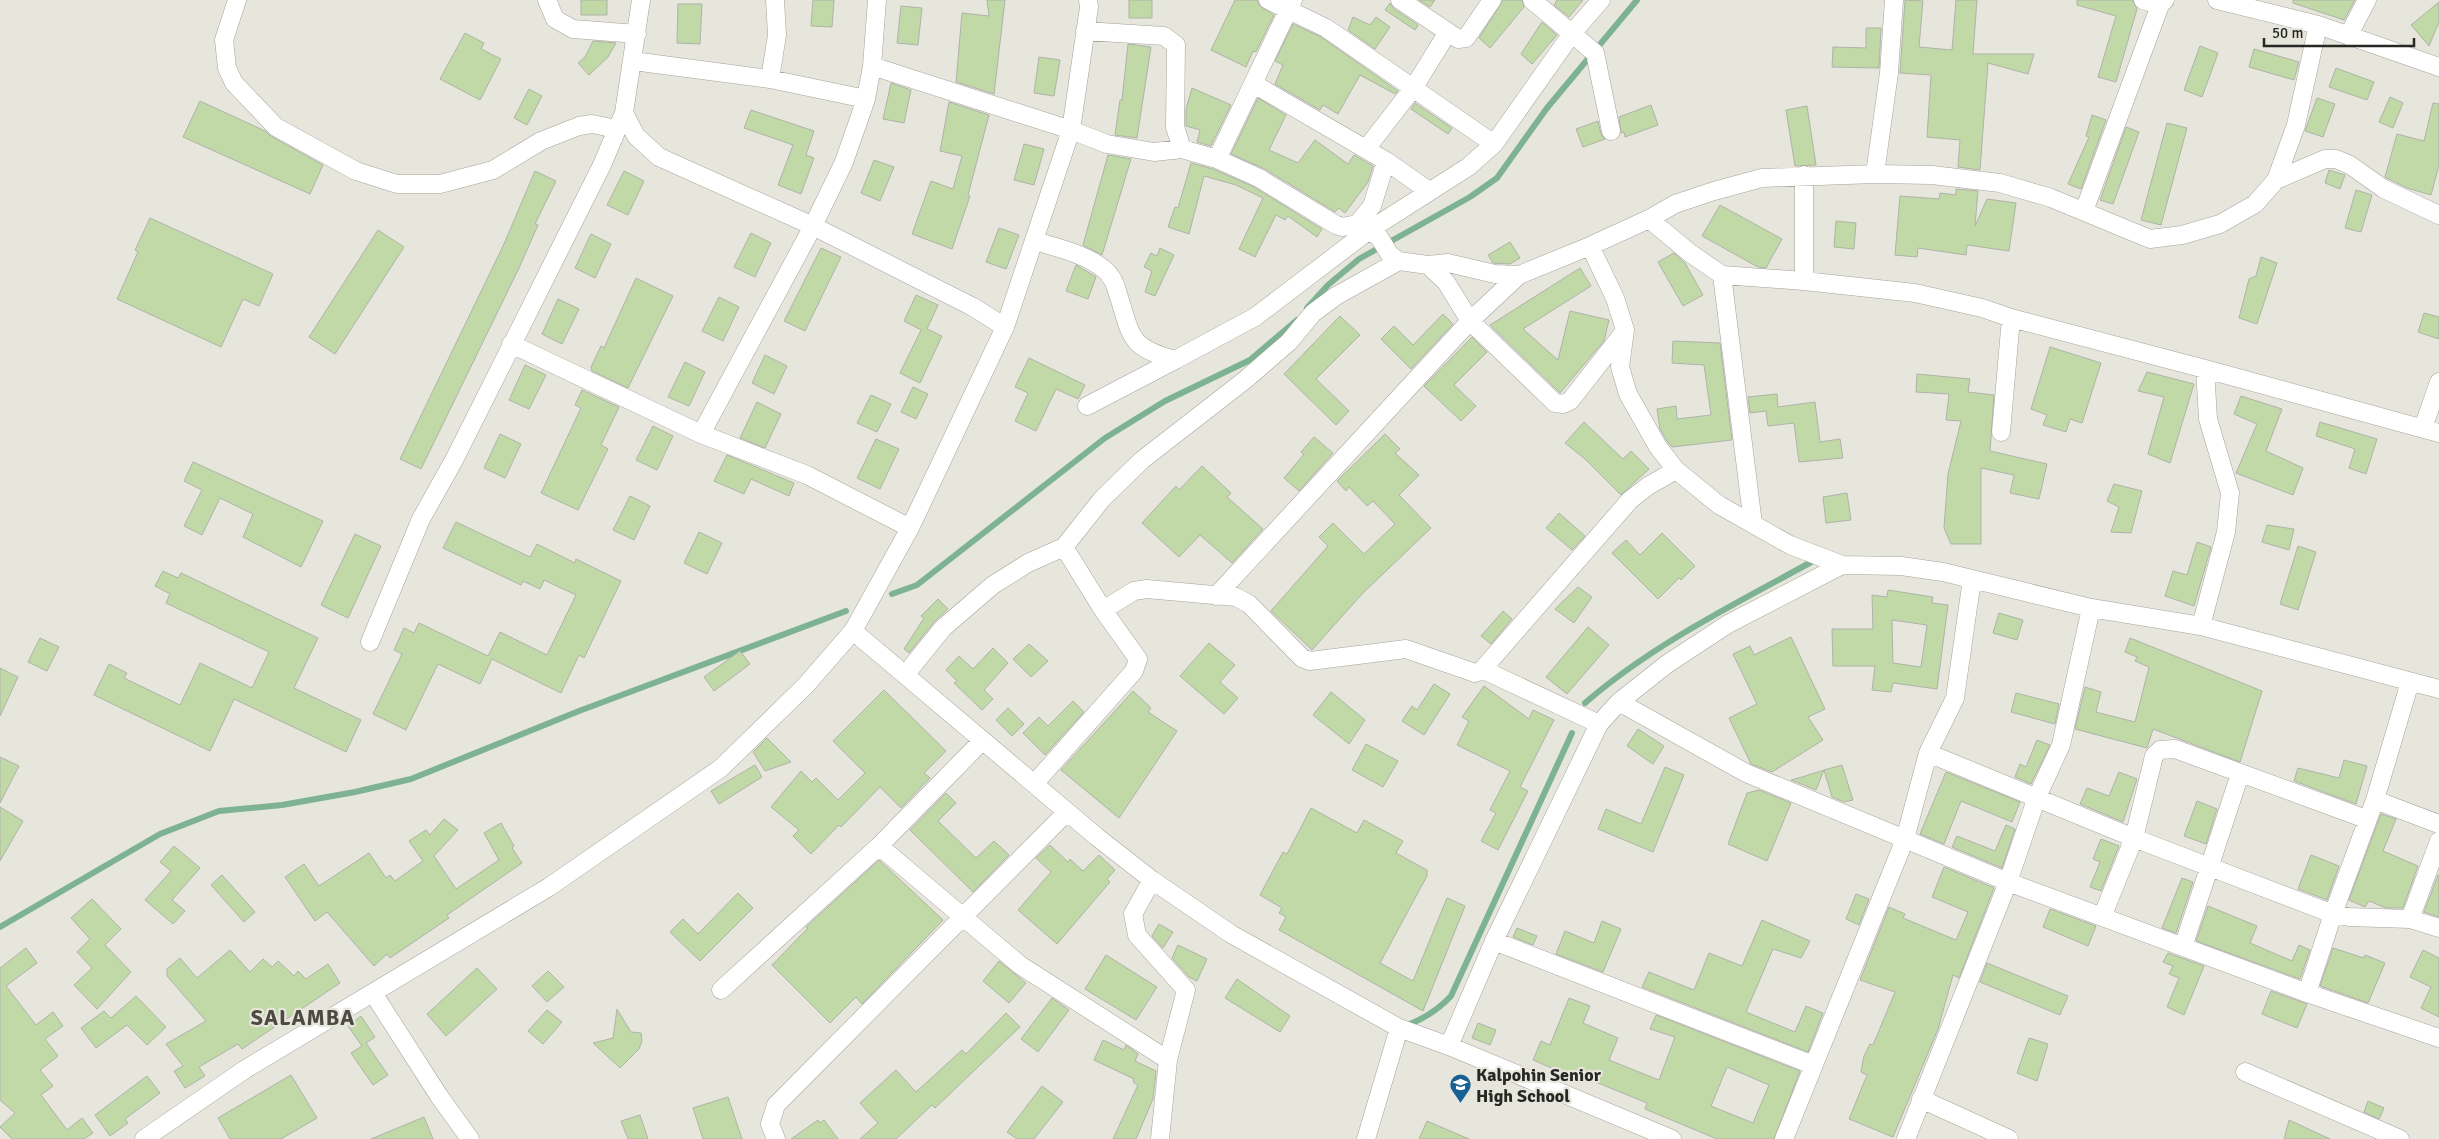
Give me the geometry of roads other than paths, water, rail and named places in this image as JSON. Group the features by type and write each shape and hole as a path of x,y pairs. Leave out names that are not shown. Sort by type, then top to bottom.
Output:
{"street":[{"path":"237,0 224,40 227,68 234,83 276,127 356,171 397,184 440,184 493,170 541,141 579,126 592,124 607,127 615,133"},
{"path":"547,0 555,19 572,29 637,34"},
{"path":"370,642 421,519 454,460 602,165 624,113 634,60 641,0"},
{"path":"770,78 777,34 775,0"},
{"path":"701,434 813,226 844,162 866,99 872,66 877,0"},
{"path":"1268,0 1290,5 1414,87 1494,144"},
{"path":"1400,0 1458,39 1466,38 1492,0"},
{"path":"1532,0 1583,42 1611,131"},
{"path":"1087,406 1255,317 1368,231 1468,167 1494,144 1583,42 1602,0"},
{"path":"1875,174 1889,73 1894,0"},
{"path":"2217,0 2318,25 2439,67"},
{"path":"2348,36 2367,0"},
{"path":"144,1139 244,1070 549,887 721,768 806,685 853,631 910,528 1005,327 1071,130 1090,2"},
{"path":"2084,211 2156,2"},
{"path":"1217,159 1290,5"},
{"path":"1216,596 1470,321 1519,275 1590,246 1649,219 1675,204 1714,190 1762,178 1875,174 1932,175 2000,182 2084,211 2150,239 2182,235 2220,224 2255,204 2276,180 2296,125 2318,25"},
{"path":"1085,31 1164,36 1176,45 1175,127 1182,149"},
{"path":"1366,149 1414,87 1448,32"},
{"path":"634,60 770,78 866,99"},
{"path":"872,66 1071,130 1107,144 1154,152 1182,149 1217,159 1259,178 1336,225 1368,231 1394,258 1428,265 1448,263 1495,274 1519,275"},
{"path":"1254,84 1386,161 1429,191"},
{"path":"624,113 636,136 659,157 813,226 973,307 1005,327"},
{"path":"2276,180 2325,159 2336,159 2350,165 2384,189 2439,215"},
{"path":"1368,231 1372,206 1386,161"},
{"path":"1804,176 1804,281"},
{"path":"1649,219 1690,254 1722,275 1804,281 1915,294 1982,308 2011,318 2431,431 2439,382"},
{"path":"1035,241 1074,253 1106,271 1116,285 1132,338 1142,348 1176,360"},
{"path":"1590,246 1615,298 1625,330 1620,367 1628,394 1658,447 1676,470 1719,505 1790,545 1842,565 1901,566 1972,579 2091,608 2201,626 2439,689"},
{"path":"905,675 943,628 993,585 1028,563 1064,547 1102,499 1142,460 1245,380 1289,342 1321,308 1394,258"},
{"path":"1428,265 1446,282 1470,321 1555,403 1563,404 1570,401 1625,330"},
{"path":"1722,275 1753,524"},
{"path":"2001,432 2011,318"},
{"path":"511,344 701,434 807,475 910,528"},
{"path":"2201,626 2226,532 2230,494 2208,419 2206,369"},
{"path":"1103,610 1134,591 1147,589 1236,597 1250,604 1302,658 1310,661 1406,649 1474,674 1480,671 1630,500 1648,486 1676,470"},
{"path":"1034,784 1134,671 1138,659 1103,610 1064,547"},
{"path":"1449,1046 1494,941 1599,724 1619,702 1667,664 1728,624 1842,565"},
{"path":"1784,1139 1905,839 1928,753 1955,698 1972,579"},
{"path":"1906,1139 2008,882 2037,797 2061,745 2091,608"},
{"path":"853,631 1067,812 1152,880 1231,934 1399,1028 1449,1046 1672,1139"},
{"path":"1480,671 1599,724"},
{"path":"2307,993 2332,914 2366,819 2375,800 2410,682"},
{"path":"1619,702 1746,773 2008,882 2307,993 2439,1038"},
{"path":"722,990 880,846 982,741"},
{"path":"2102,917 2134,838 2154,756 2160,750 2175,749 2366,819"},
{"path":"1928,753 2134,838 2332,914 2349,918 2410,919 2439,928"},
{"path":"2183,947 2211,868 2240,774"},
{"path":"2375,800 2439,824"},
{"path":"776,1139 770,1124 776,1106 1067,812"},
{"path":"2410,919 2439,841"},
{"path":"880,846 1020,965 1168,1060"},
{"path":"1152,880 1133,914 1137,935 1186,990 1168,1060 1160,1124 1160,1139"},
{"path":"1494,941 1813,1065"},
{"path":"373,993 470,1139"},
{"path":"1366,1139 1399,1028"},
{"path":"2245,1072 2390,1137"},
{"path":"1921,1099 2009,1139"}],"waterway":[{"path":"1307,308 1328,285 1359,259 1470,197 1497,178 1547,108 1637,0"},
{"path":"892,594 917,585 1105,438 1165,401 1250,360 1297,320"},
{"path":"1585,703 1611,682 1667,643 1815,560"},
{"path":"0,927 160,834 219,811 282,805 355,792 411,779 579,711 846,611"},
{"path":"1410,1024 1422,1019 1451,996 1572,733"}],"place":[{"name":"Kalpohin Senior High School","path":"1460,1104"}],"district":[{"name":"SALAMBA","path":"303,1017"}]}
